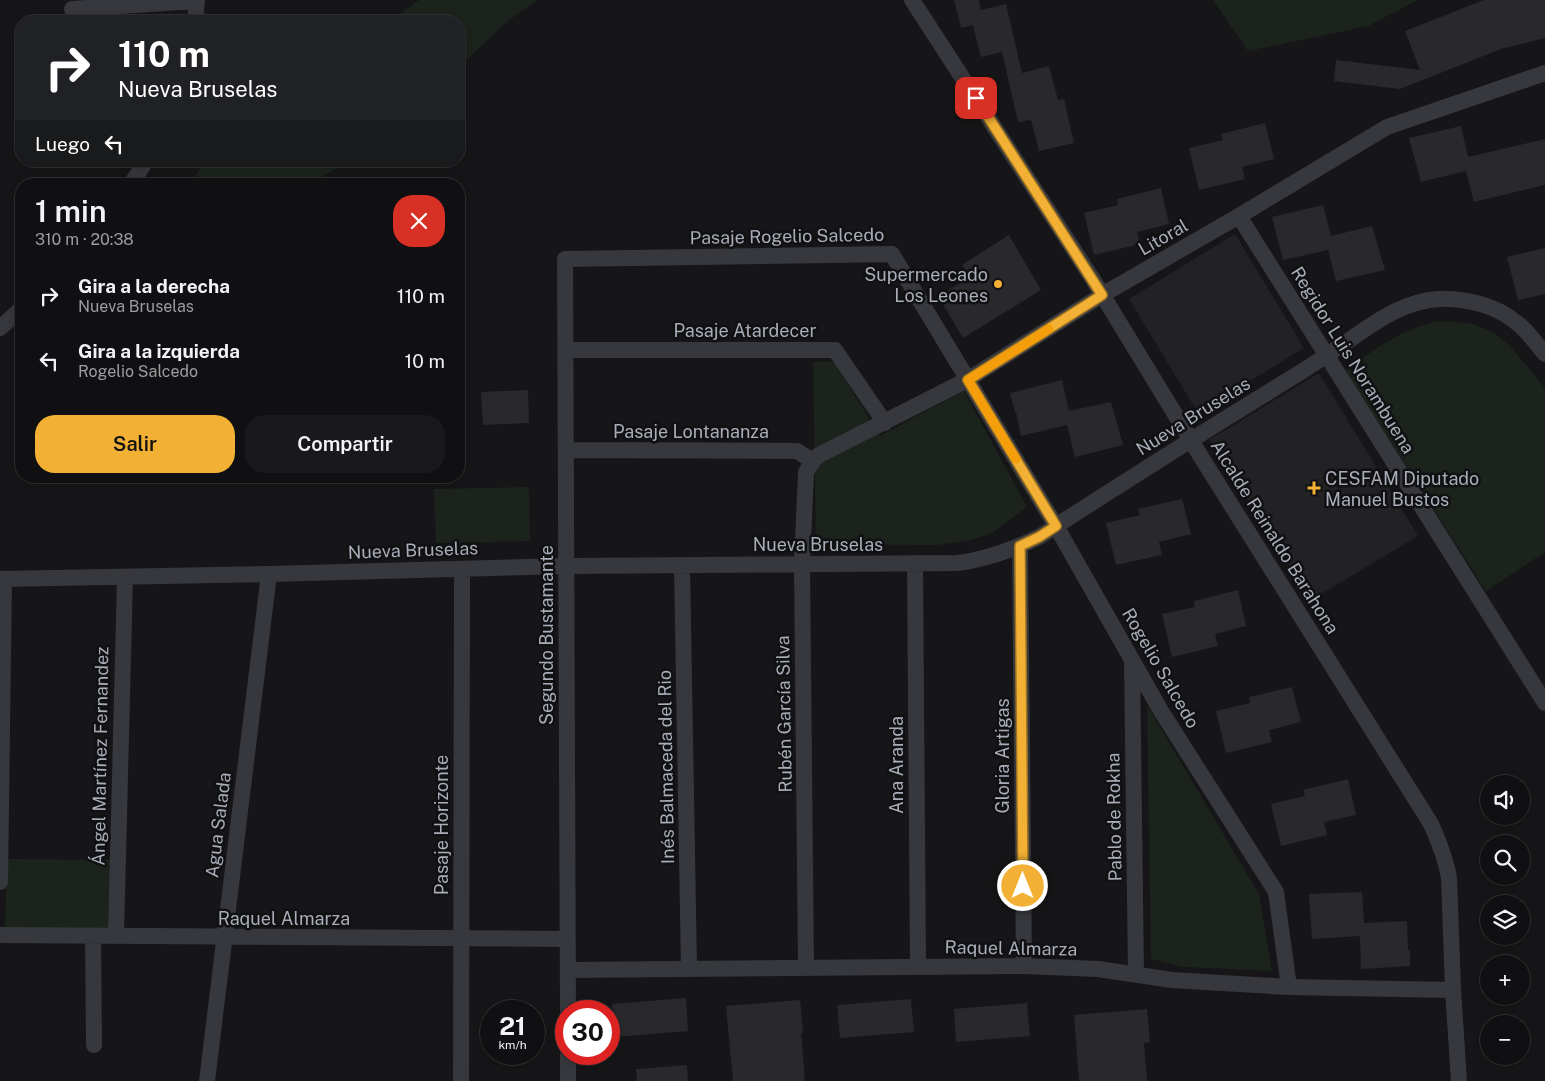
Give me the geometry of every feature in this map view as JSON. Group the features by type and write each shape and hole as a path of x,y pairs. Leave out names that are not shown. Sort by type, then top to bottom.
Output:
{"street":[{"name":"Alcalde Reinaldo Barahona","path":"912,0 1102,295 1431,824 1440,843 1449,878 1453,990 1459,1081"},
{"path":"72,9 197,1 196,15"},
{"name":"Litoral","path":"813,461 819,456 968,380 1102,295 1239,216 1387,127 1545,73"},
{"path":"135,178 142,167"},
{"name":"Regidor Luis Norambuena","path":"1239,216 1545,703"},
{"name":"Pasaje Rogelio Salcedo","path":"565,259 892,254 968,380"},
{"name":"Segundo Bustamante","path":"565,259 568,1000"},
{"name":"Nueva Bruselas","path":"2,579 566,566 936,564 979,560 1000,554 1039,537 1326,356 1392,312 1422,301 1455,299 1488,306 1518,323 1545,354"},
{"path":"0,328 15,314"},
{"name":"Pasaje Atardecer","path":"566,350 835,350 885,423"},
{"name":"Rogelio Salcedo","path":"968,380 1056,526 1161,711 1276,892 1289,987"},
{"name":"Pasaje Lontananza","path":"566,450 797,451 813,461"},
{"name":"Rubén García Silva","path":"806,968 802,564 806,472 813,461"},
{"name":"Gloria Artigas","path":"1020,546 1024,966"},
{"name":"Ana Aranda","path":"914,563 918,967"},
{"name":"Inés Balmaceda del Rio","path":"682,565 689,969"},
{"name":"Pasaje Horizonte","path":"461,1081 462,569"},
{"name":"Agua Salada","path":"207,1081 268,574"},
{"name":"Ángel Martínez Fernandez","path":"116,936 125,577"},
{"path":"0,882 2,579"},
{"name":"Pablo de Rokha","path":"1132,659 1136,974"},
{"name":"Raquel Almarza","path":"0,935 567,939"},
{"path":"93,936 94,1045"},
{"name":"Raquel Almarza","path":"568,970 1024,966 1098,969 1172,980 1289,987 1453,990"},
{"path":"568,1065 568,1081"}],"shaded area":[{"path":"419,0 537,0 504,24 465,60 465,15 398,15"},
{"path":"1213,0 1418,0 1368,26 1248,51"},
{"path":"201,167 338,167 321,178 194,178"},
{"path":"1235,234 1304,348 1198,413 1129,299"},
{"path":"1441,321 1472,324 1486,329 1499,337 1510,346 1545,388 1545,552 1486,591 1345,370 1402,334 1414,328"},
{"path":"813,362 834,362 880,436 964,391 1027,507 994,532 971,540 937,545 816,544"},
{"name":"CESFAM Diputado Manuel Bustos","path":"1319,373 1418,536 1311,600 1209,440"},
{"path":"529,487 530,541 436,543 434,489"},
{"path":"1147,705 1259,894 1272,971 1184,967 1151,959"},
{"path":"7,859 111,860 109,930 5,930"}],"building":[{"path":"954,0 979,0 981,10 1006,4 1022,73 1049,66 1058,100 1064,99 1074,143 1039,151 1031,120 1018,122 1002,52 981,57 973,25 961,28"},
{"path":"1484,0 1545,0 1545,38 1501,49 1400,89 1334,81 1336,60 1420,70 1405,31"},
{"path":"1265,123 1274,159 1242,167 1245,179 1199,190 1189,148 1223,140 1221,134"},
{"path":"1461,126 1468,157 1545,139 1545,185 1474,202 1466,171 1421,182 1409,138"},
{"path":"1161,188 1169,224 1137,232 1140,244 1094,255 1084,213 1118,205 1117,199"},
{"path":"1323,205 1331,236 1372,226 1385,270 1336,281 1328,250 1283,260 1272,217"},
{"name":"Supermercado Los Leones","path":"1009,235 1041,290 963,338 938,296 969,278 962,265"},
{"path":"1545,248 1545,294 1518,300 1507,257"},
{"path":"1062,380 1069,411 1111,402 1123,445 1075,457 1067,425 1021,436 1010,393"},
{"path":"528,390 529,423 483,425 481,392"},
{"path":"1182,499 1191,534 1159,542 1162,555 1116,565 1106,523 1140,515 1138,509"},
{"path":"1238,590 1246,626 1215,634 1218,646 1172,657 1162,614 1195,607 1194,601"},
{"path":"1292,687 1301,722 1269,730 1272,742 1226,753 1216,711 1250,703 1249,697"},
{"path":"1348,779 1356,815 1324,822 1327,835 1281,846 1271,804 1305,796 1303,790"},
{"path":"1362,892 1364,923 1407,921 1410,966 1361,969 1360,936 1312,939 1309,894"},
{"path":"686,998 688,1031 620,1037 620,1003"},
{"path":"911,999 914,1032 840,1038 837,1005"},
{"path":"800,1000 805,1081 733,1081 726,1006"},
{"path":"1027,1003 1030,1036 956,1042 954,1009"},
{"path":"1147,1009 1150,1042 1144,1043 1147,1081 1079,1081 1074,1015"},
{"path":"687,1065 688,1081 637,1081 636,1069"}],"slow traffic":[{"path":"1016,459 968,380 1049,329"}],"place":[{"name":"Supermercado Los Leones","path":"998,284"},
{"name":"CESFAM Diputado Manuel Bustos","path":"1314,488"}],"route":[{"path":"976,98 1102,295 968,380 1056,526 1020,546 1023,886"}]}
